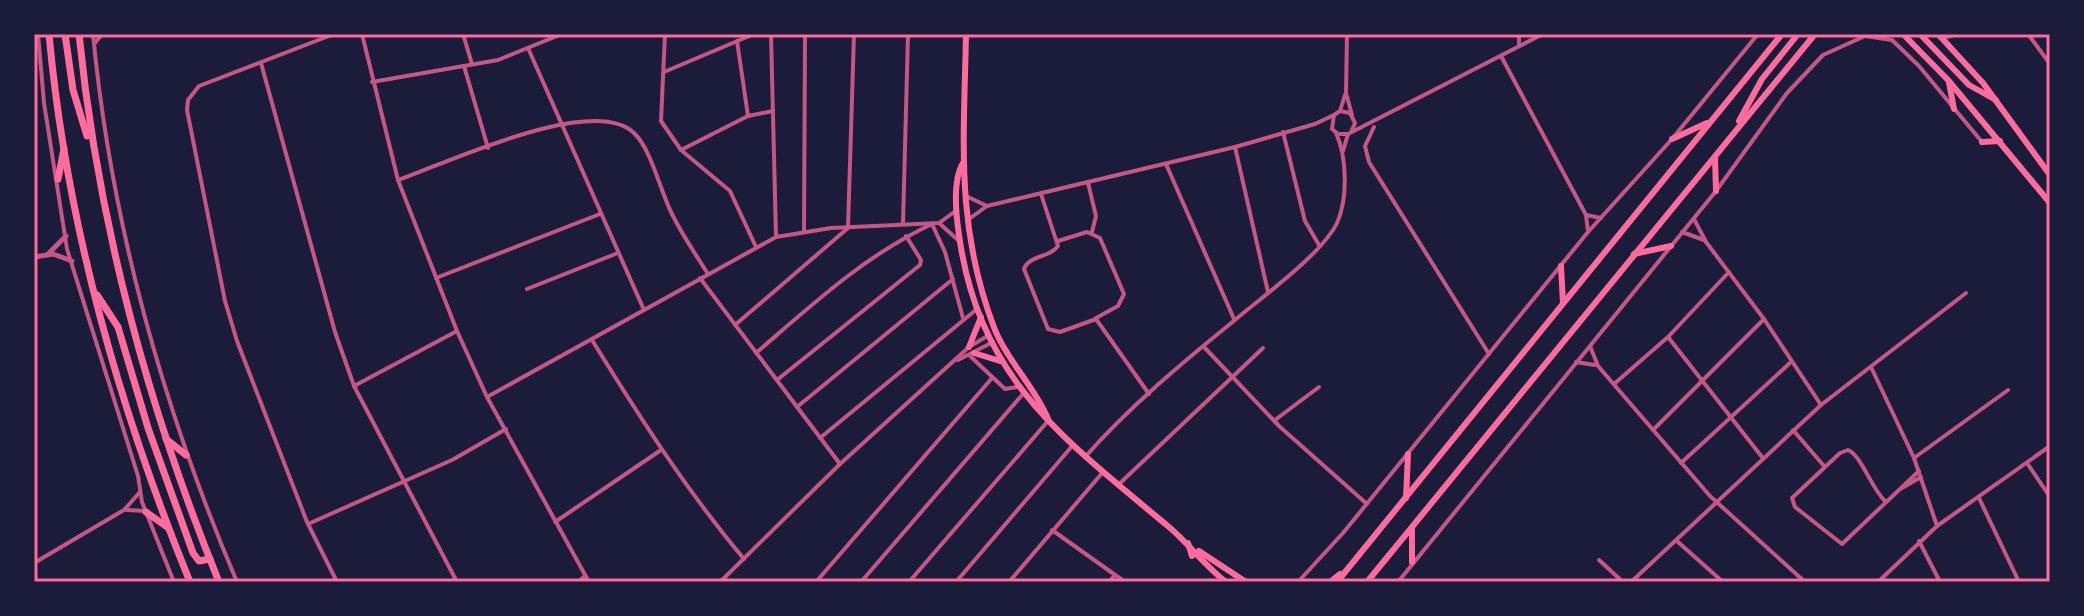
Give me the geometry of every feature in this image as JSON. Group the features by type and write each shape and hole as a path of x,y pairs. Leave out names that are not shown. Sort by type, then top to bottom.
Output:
{"highway":[{"path":"49,34 65,143 95,294 140,449 190,582"},
{"path":"65,34 73,90 93,153 128,314 166,439 219,582"},
{"path":"79,34 93,153"},
{"path":"58,179 65,143"},
{"path":"95,294 109,309 118,327 148,428 193,553 199,561 210,559"},
{"path":"166,439 186,455"},
{"path":"146,512 168,527"}],"main road":[{"path":"966,34 963,163 966,225 978,280 997,335 1048,421"},
{"path":"1337,582 1782,34"},
{"path":"1734,131 1762,79 1798,34"},
{"path":"1903,34 1948,80 2050,203"},
{"path":"1920,34 1969,85 1996,100"},
{"path":"1367,582 1734,131 1816,35"},
{"path":"1940,36 1996,100 2050,175"},
{"path":"1948,80 1954,109"},
{"path":"1672,139 1710,122"},
{"path":"1982,142 2000,141"},
{"path":"1715,157 1716,191"},
{"path":"963,163 959,172 957,210 960,243 981,317 1001,361 1022,395 1085,457 1188,543 1194,553 1226,582"},
{"path":"1634,254 1671,246"},
{"path":"1561,266 1563,304"},
{"path":"981,317 971,351 1001,361"},
{"path":"1406,498 1408,454"},
{"path":"1412,528 1412,562"},
{"path":"1194,553 1226,566 1246,582"},
{"path":"1330,582 1350,566"}],"street":[{"path":"38,34 44,103 72,261 146,512 174,582"},
{"path":"93,34 110,169 163,381 186,455 237,582"},
{"path":"94,45 102,34"},
{"path":"334,34 199,86 188,100 187,121 225,301 249,375 308,524 337,582"},
{"path":"362,34 398,180 457,331 487,397 589,582"},
{"path":"463,34 472,64"},
{"path":"372,82 498,60 562,34"},
{"path":"665,34 660,114 681,150 730,191 756,247"},
{"path":"664,72 754,34"},
{"path":"771,34 776,237"},
{"path":"804,231 805,34"},
{"path":"735,325 848,228 854,34"},
{"path":"903,223 908,34"},
{"path":"1085,457 1149,394 1268,292 1332,231 1341,212 1343,153 1353,118 1346,93 1347,34"},
{"path":"1519,34 1519,45"},
{"path":"1315,124 1334,131 1350,132 1543,34"},
{"path":"1298,582 1367,504 1588,232 1672,139 1758,34"},
{"path":"1940,36 1958,34"},
{"path":"2028,34 2050,64"},
{"path":"1398,582 1716,191 1787,93 1832,49 1857,38 1874,35 1892,40 1919,66 1982,142"},
{"path":"737,41 748,116"},
{"path":"528,48 644,310"},
{"path":"1501,56 1586,215 1588,232"},
{"path":"261,63 335,332 354,386 457,582"},
{"path":"464,66 488,148"},
{"path":"966,225 987,206 1235,147 1315,124 1340,111 1346,93"},
{"path":"681,150 748,116 773,111"},
{"path":"1340,111 1368,122"},
{"path":"1334,115 1334,131 1343,153"},
{"path":"398,180 560,123 589,120 626,127 638,137 673,217 708,274"},
{"path":"1374,127 1366,140 1366,157 1490,354"},
{"path":"1283,132 1305,221 1319,245"},
{"path":"1235,147 1268,292"},
{"path":"1166,164 1235,320"},
{"path":"1088,183 1096,216 1092,232"},
{"path":"965,194 987,206"},
{"path":"1041,194 1058,241 1056,250 1025,266 1046,325 1052,332 1096,319 1118,306 1124,294 1100,238 1092,232"},
{"path":"487,397 776,237 804,231 939,223 957,210"},
{"path":"436,278 600,214"},
{"path":"1586,215 1601,218"},
{"path":"1694,218 1706,242 1764,319 1821,405"},
{"path":"939,223 960,243"},
{"path":"756,353 849,272 906,236 932,224"},
{"path":"932,224 953,279 963,318"},
{"path":"1058,241 1092,232"},
{"path":"1682,232 1706,242"},
{"path":"47,254 66,236"},
{"path":"777,380 921,263 906,236"},
{"path":"527,289 618,253"},
{"path":"34,257 47,254 72,261"},
{"path":"1614,384 1668,337 1729,272"},
{"path":"700,278 840,464"},
{"path":"797,407 953,279"},
{"path":"1631,582 1678,542 1716,501 1821,405 1872,369 1966,293"},
{"path":"820,438 979,307"},
{"path":"1096,319 1149,394"},
{"path":"1653,430 1764,319"},
{"path":"354,386 457,331"},
{"path":"720,582 840,464 956,361 997,335"},
{"path":"1668,337 1762,457"},
{"path":"592,340 661,450 744,559"},
{"path":"1590,345 1598,366 1681,463 1716,501 1805,582"},
{"path":"1204,347 1275,420 1367,504"},
{"path":"1118,485 1263,348"},
{"path":"971,351 1005,389 1017,387"},
{"path":"1576,362 1598,366"},
{"path":"1681,463 1791,362"},
{"path":"1872,369 1914,458 1937,526"},
{"path":"816,582 992,378"},
{"path":"1275,420 1319,387"},
{"path":"1914,458 2008,390"},
{"path":"861,582 1022,395"},
{"path":"909,582 1048,421"},
{"path":"308,524 402,479 452,460 506,429"},
{"path":"1793,430 1824,466"},
{"path":"956,582 1073,445"},
{"path":"1878,582 1937,526 2050,446"},
{"path":"555,522 661,450"},
{"path":"1885,501 1872,488 1852,451 1844,450 1794,494 1793,503 1838,544 1845,543 1919,471"},
{"path":"2027,463 2050,497"},
{"path":"1009,582 1103,472"},
{"path":"1896,491 1921,477"},
{"path":"34,563 124,510 140,491"},
{"path":"1979,498 2019,582"},
{"path":"124,510 146,512"},
{"path":"1052,530 1125,582"},
{"path":"1919,541 1940,582"},
{"path":"1678,542 1723,582"},
{"path":"1599,560 1623,582"},
{"path":"1109,582 1115,575"},
{"path":"578,582 585,576"}]}
